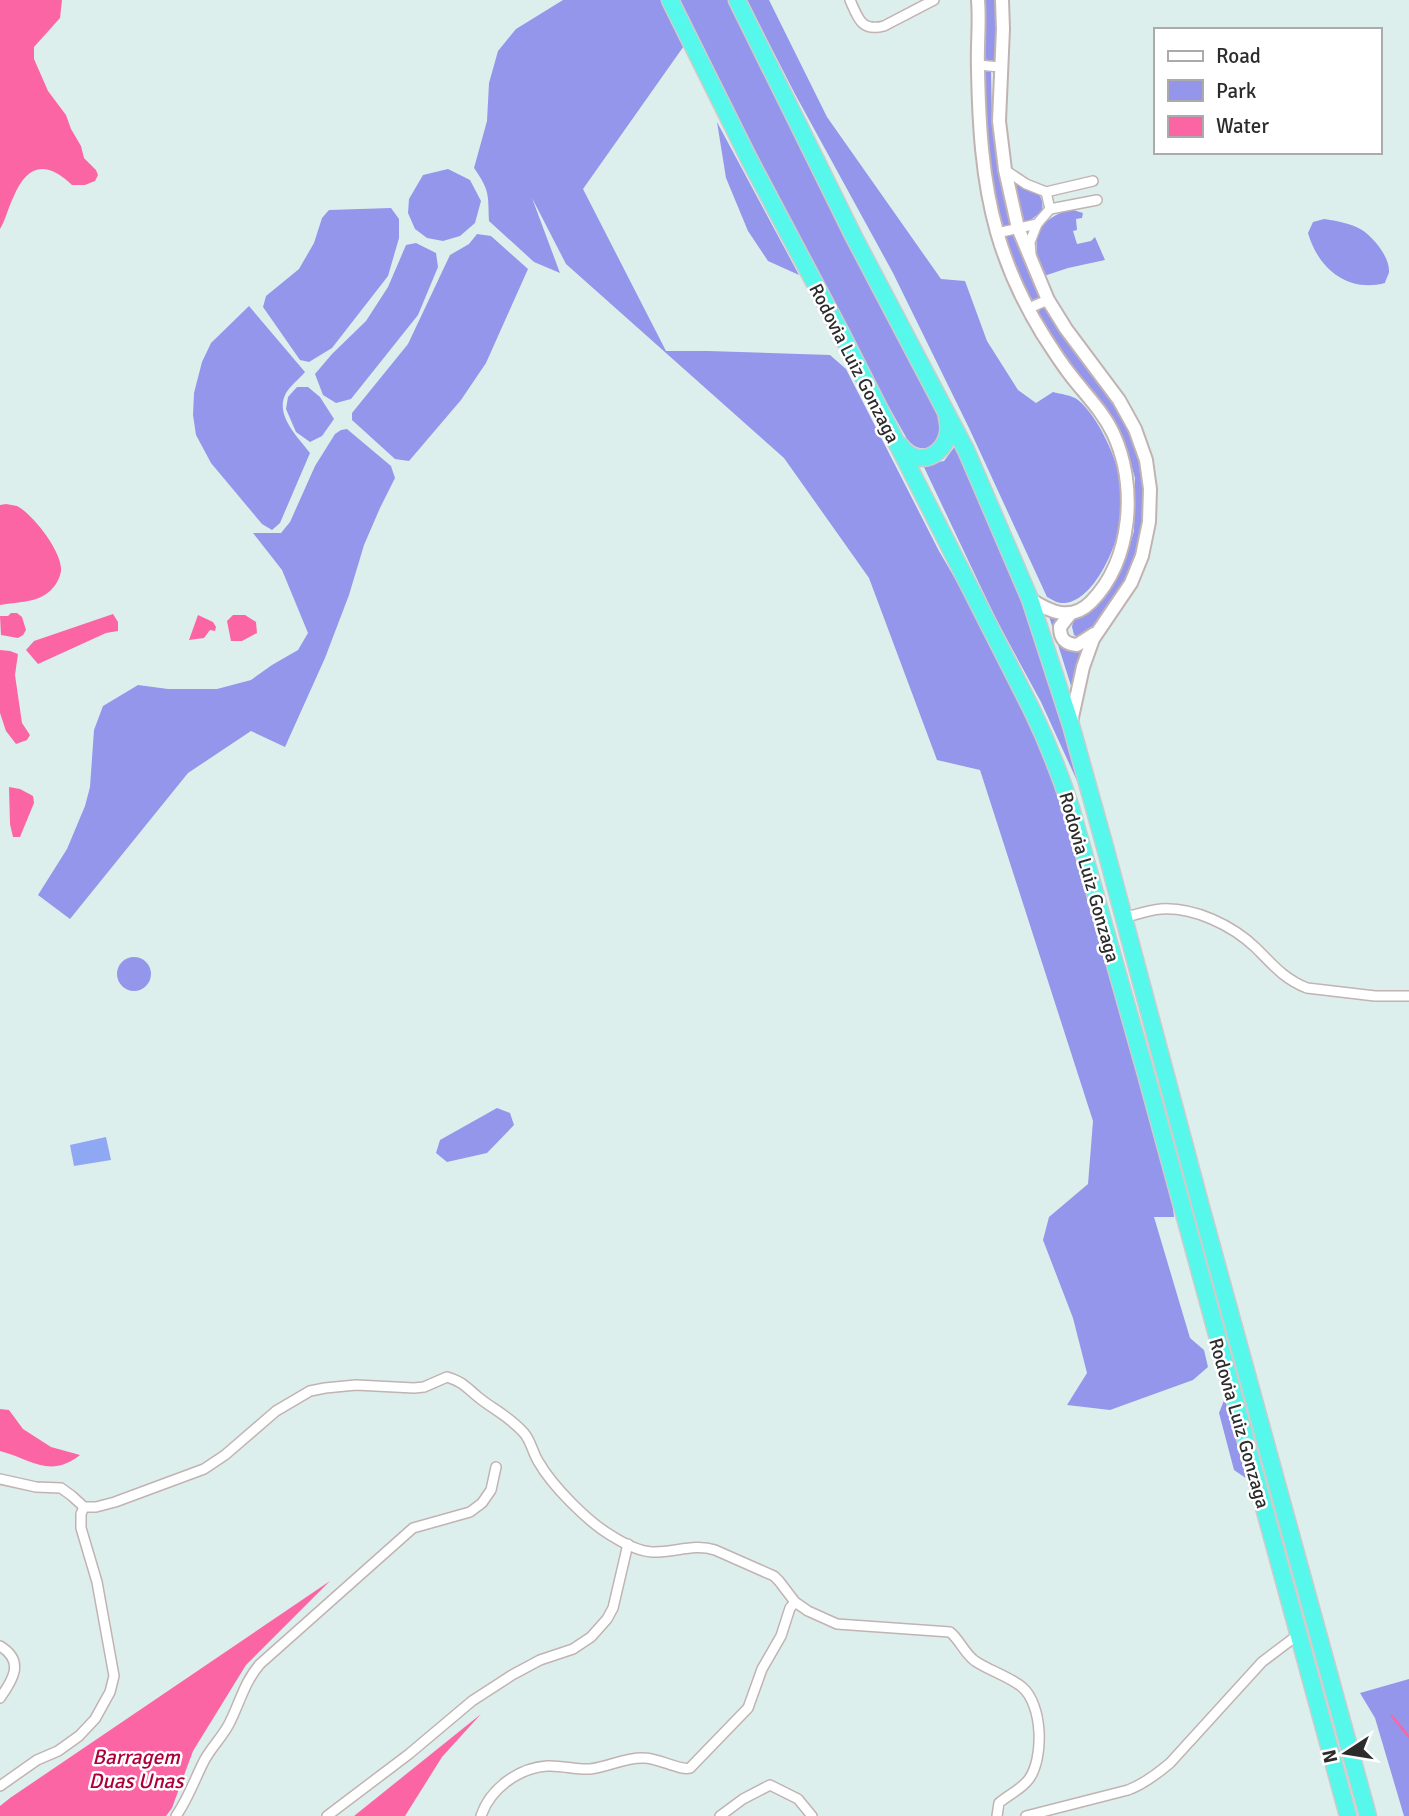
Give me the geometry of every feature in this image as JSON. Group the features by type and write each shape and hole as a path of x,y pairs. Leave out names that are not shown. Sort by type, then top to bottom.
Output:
{"highway":[{"name":"Rodovia Luiz Gonzaga","path":"670,0 1045,736 1058,768 1142,1061 1348,1816"},
{"name":"Rodovia Luiz Gonzaga","path":"737,0 854,237 944,406 990,504 1030,599 1071,725 1368,1816"},
{"path":"891,432 909,455 917,458 935,455 947,442 949,433 944,406"}],"main road":[{"path":"978,0 979,122 985,173 997,233 1011,272 1041,331 1069,373 1105,418 1122,456 1126,479 1127,524 1119,557 1106,584 1094,599 1070,614 1060,628 1061,638 1077,645 1097,632"},
{"path":"1002,0 999,121 1005,170 1018,228 1048,300 1066,329 1119,400 1135,429 1146,460 1150,489 1150,522 1142,555 1130,583 1093,639 1083,667 1071,725"},
{"path":"1030,599 1045,609 1070,614"}],"street":[{"path":"850,0 861,22 868,28 884,26 934,0"},
{"path":"978,65 1000,67"},
{"path":"1005,170 1026,184 1046,192 1093,181"},
{"path":"1082,184 1086,202"},
{"path":"1046,192 1050,209"},
{"path":"1032,262 1030,242 1037,224 1050,209 1097,200"},
{"path":"997,233 1037,224"},
{"path":"1029,308 1048,300"},
{"path":"1123,918 1160,909 1202,915 1241,934 1276,970 1298,985 1375,996 1409,996"},
{"path":"0,1479 36,1487 61,1488 84,1507 96,1507 204,1469 225,1455 276,1411 310,1391 356,1385 424,1387 447,1377 459,1380 504,1414 530,1441 536,1458 556,1485 604,1531 628,1544 653,1552 699,1547 715,1550 774,1576 795,1602 837,1624 950,1632 965,1653 974,1660 1023,1688 1036,1709 1039,1720 1036,1760 1033,1773 1027,1782 999,1803 997,1816"},
{"path":"176,1816 203,1762 229,1724 250,1678 260,1664 413,1528 470,1512 482,1503 491,1490 496,1466"},
{"path":"0,1786 37,1760 58,1751 79,1737 95,1719 110,1692 114,1676 97,1582 81,1528 84,1507"},
{"path":"327,1816 409,1754 472,1701 540,1660 573,1649 591,1637 613,1608 628,1544"},
{"path":"481,1816 490,1796 503,1784 517,1775 543,1766 593,1769 624,1760 644,1758 657,1759 684,1769 690,1768 748,1708 762,1669 781,1636 790,1608 795,1602"},
{"path":"1026,1816 1128,1790 1154,1776 1170,1763 1262,1662 1299,1634"},
{"path":"0,1646 13,1658 15,1671 0,1699"},
{"path":"720,1816 743,1799 771,1785 798,1799 812,1816"}],"green space":[{"path":"563,0 661,0 683,37 668,0 737,0 945,416 939,444 922,448 914,446 907,439 686,43 583,189 666,351 830,355 846,369 1021,703 1054,776 1170,1184 1174,1217 1154,1217 1190,1338 1204,1350 1208,1367 1193,1380 1110,1410 1067,1405 1087,1373 1073,1318 1043,1240 1049,1217 1088,1184 1093,1121 980,770 937,760 869,578 784,458 566,264 532,198 560,273 534,262 489,221 487,193 474,168 487,121 489,83 498,51 516,29"},
{"path":"747,0 769,0 827,117 941,279 965,281 987,341 1018,390 1036,403 1053,392 1073,397 1085,407 1100,427 1119,475 1122,489 1121,522 1101,573 1083,595 1073,601 1059,603 1047,597 969,428 893,273"},
{"path":"982,0 995,0 995,61 982,59"},
{"path":"983,70 991,70 992,120 995,122 1014,227 1003,228 986,167"},
{"path":"717,122 799,275 768,261 748,231 726,178"},
{"path":"448,169 470,180 481,201 475,223 460,236 443,241 427,238 415,229 408,213 409,199 423,175"},
{"path":"1019,182 1037,192 1042,200 1042,211 1027,223 1023,220 1015,183"},
{"path":"391,208 399,219 399,238 388,276 332,348 309,362 300,360 263,307 266,296 299,269 314,243 322,218 329,210"},
{"path":"1070,209 1083,213 1082,218 1076,219 1077,230 1073,231 1077,244 1091,241 1095,237 1105,260 1044,276 1037,253 1038,235 1049,220"},
{"path":"1324,219 1353,226 1371,237 1389,266 1385,283 1371,285 1347,281 1327,267 1319,257 1308,233 1313,222"},
{"path":"1016,232 1042,296 1030,301 1003,236"},
{"path":"477,234 491,236 528,269 486,363 461,400 409,461 395,459 352,420 352,413 408,344 450,255 469,244"},
{"path":"416,243 436,253 438,267 418,315 351,399 336,403 323,395 315,374 366,321 388,287 406,245"},
{"path":"249,306 305,372 286,393 283,409 289,425 310,453 280,523 272,530 262,524 211,463 196,435 193,415 194,393 202,362 211,343"},
{"path":"1048,307 1132,428 1147,489 1139,558 1102,624 1078,637 1074,635 1072,627 1074,617 1096,606 1111,586 1126,557 1134,531 1135,478 1127,450 1115,426 1063,354 1038,312 1041,308"},
{"path":"297,387 308,387 320,397 334,419 322,436 310,442 296,432 286,409 288,397"},
{"path":"347,429 391,466 395,478 364,545 349,595 325,658 285,747 251,731 188,773 70,919 38,895 67,849 85,806 90,787 94,730 103,706 138,685 168,689 217,689 251,680 298,650 308,633 282,570 253,533 281,533 290,522 315,466 335,434"},
{"path":"958,442 1001,531 1089,807 1041,702 996,619 923,465 944,461"},
{"path":"1048,613 1066,616 1062,644 1093,639 1072,689"},
{"path":"134,957 146,962 151,974 146,986 134,991 122,986 117,974 122,962"},
{"path":"497,1108 510,1113 514,1125 487,1153 447,1162 436,1153 440,1140"},
{"path":"1228,1390 1256,1485 1234,1470 1219,1413"},
{"path":"1409,1679 1409,1816 1404,1816 1375,1718 1360,1693"}],"shaded area":[{"path":"106,1137 111,1160 74,1166 70,1145"}],"water":[{"path":"0,0 62,0 60,18 34,47 34,59 48,91 66,115 84,158 98,175 95,181 85,185 72,185 46,169 31,172 18,187 0,229"},
{"path":"6,504 24,510 38,525 57,554 61,571 56,584 46,594 27,601 0,605 0,505"},
{"path":"11,613 22,617 26,630 18,638 1,635 0,616 8,616"},
{"path":"113,614 118,622 118,631 106,633 38,664 26,650 34,641"},
{"path":"198,615 213,622 215,631 210,630 204,638 189,640"},
{"path":"233,615 245,615 256,622 257,633 242,641 231,641 227,621"},
{"path":"0,650 18,654 15,675 22,723 30,735 27,740 16,744 6,731 0,713"},
{"path":"9,787 33,796 34,803 20,837 13,837 10,824"},
{"path":"0,1409 9,1410 23,1429 51,1447 80,1455 59,1466 50,1466 0,1451"},
{"name":"Barragem Duas Unas","path":"330,1581 246,1665 193,1751 172,1808 166,1816 0,1816 0,1806 10,1798"},
{"path":"481,1714 442,1757 405,1816 354,1816"}],"waterway":[{"path":"1392,1716 1409,1737"}]}
